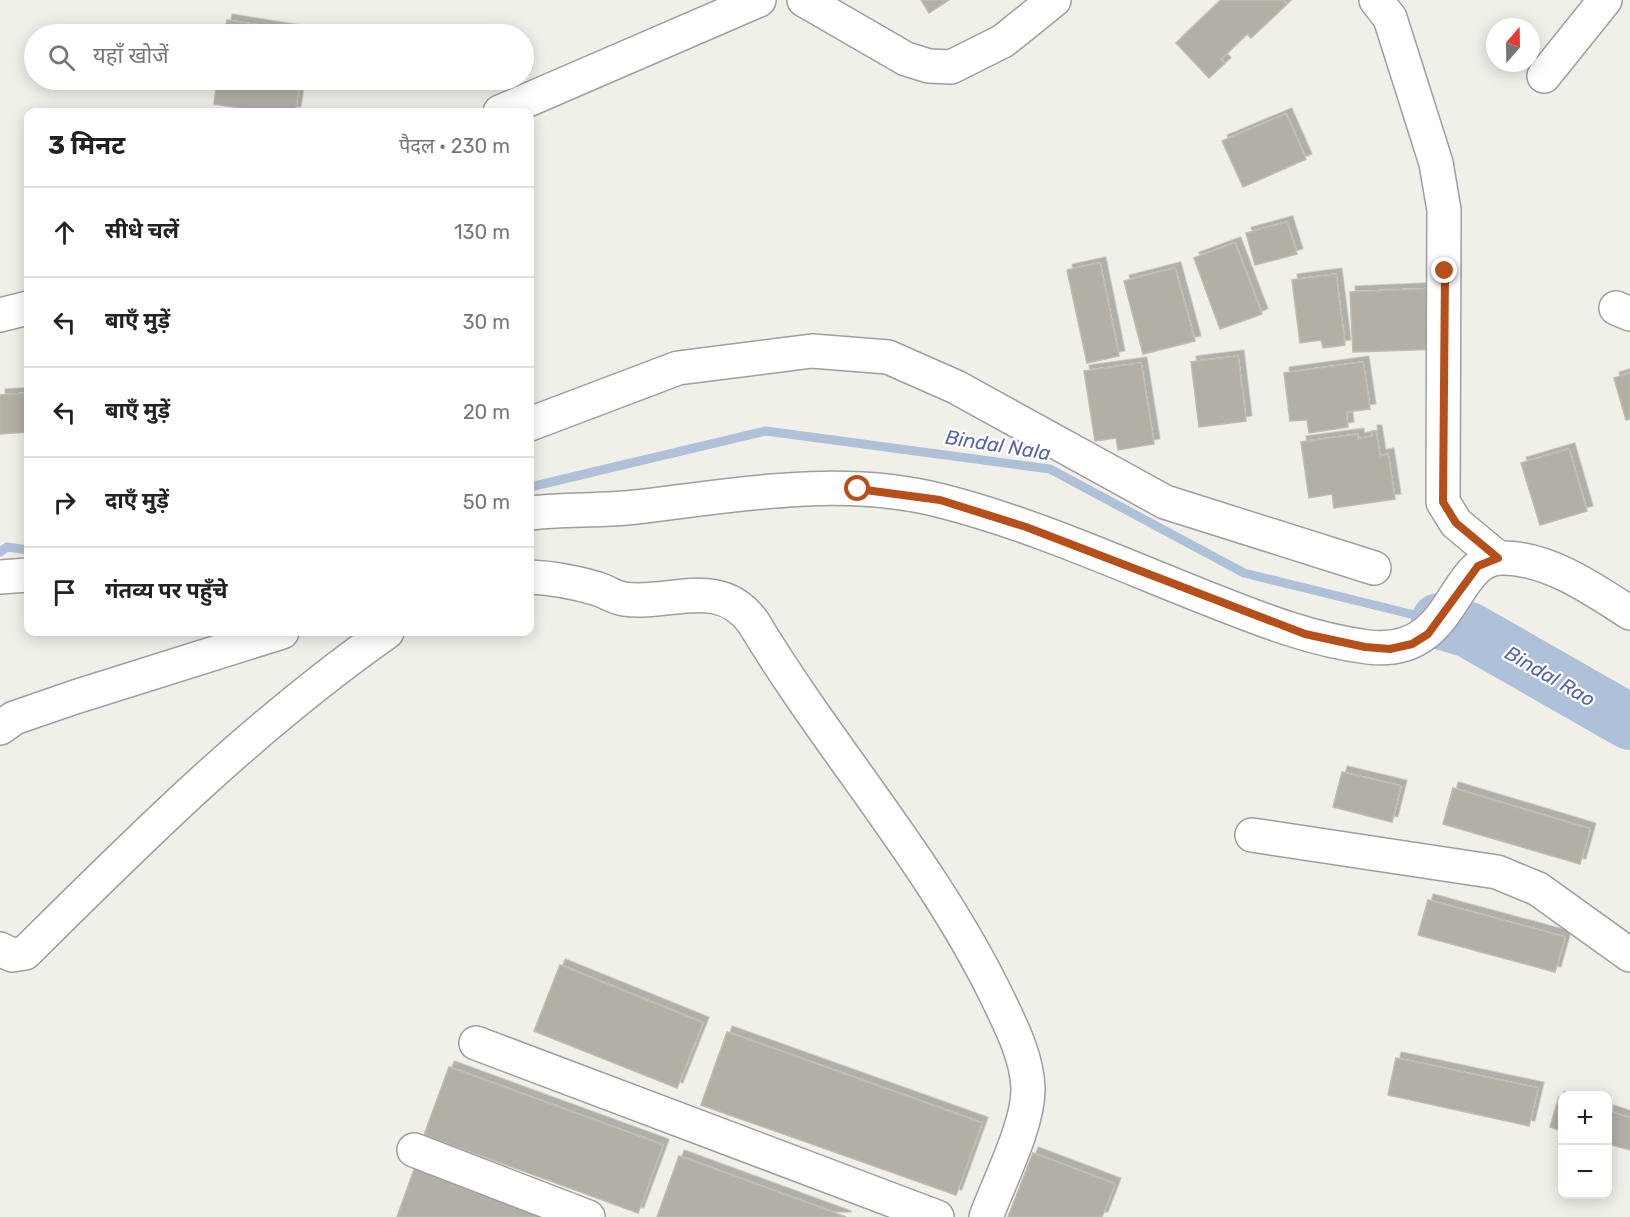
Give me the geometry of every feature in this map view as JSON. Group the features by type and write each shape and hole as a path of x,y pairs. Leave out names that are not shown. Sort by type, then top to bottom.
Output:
{"street":[{"path":"508,108 759,0"},
{"path":"804,0 906,59 929,66 951,67 1003,41 1054,0"},
{"path":"1376,0 1390,18 1436,163 1444,210 1443,502 1456,523 1488,562"},
{"path":"1544,76 1605,0"},
{"path":"0,315 24,309"},
{"path":"534,422 678,368 812,351 888,357 956,387 1165,502 1374,568"},
{"path":"534,513 636,507 763,491 858,489 940,500 1026,527 1305,634 1390,649 1412,644 1428,634 1488,562"},
{"path":"1488,562 1531,562 1597,592 1630,613"},
{"path":"0,577 24,575"},
{"path":"534,577 576,582 621,599 642,601 688,594 732,602 745,610 932,887 983,967 1011,1025 1024,1062 1028,1087 1027,1110 986,1217"},
{"path":"0,728 14,718 75,697 269,636"},
{"path":"0,949 12,955 25,953 145,834 250,736 323,676 381,636"},
{"path":"1252,835 1497,872 1538,889 1630,955"},
{"path":"476,1043 937,1217"},
{"path":"414,1150 588,1217"}],"building":[{"path":"921,0 949,0 929,13"},
{"path":"1221,0 1283,0 1287,4 1251,38 1247,34 1221,59 1225,63 1209,78 1176,43"},
{"path":"227,20 252,24 226,24"},
{"path":"216,90 298,90 296,108 240,108 214,104"},
{"path":"1286,114 1306,159 1243,187 1222,141"},
{"path":"1287,222 1297,254 1255,265 1246,233"},
{"path":"1235,243 1262,314 1220,329 1194,258"},
{"path":"1100,263 1119,356 1087,363 1067,270"},
{"path":"1175,268 1195,341 1143,354 1124,281"},
{"path":"1336,274 1345,345 1323,348 1321,340 1300,343 1292,280"},
{"path":"1440,288 1443,349 1353,352 1350,292"},
{"path":"1238,356 1246,421 1199,427 1191,362"},
{"path":"1363,362 1370,409 1346,412 1348,427 1309,433 1307,420 1290,421 1284,373"},
{"path":"1141,363 1154,444 1118,450 1116,438 1095,441 1084,371"},
{"path":"1630,373 1630,419 1626,420 1614,378"},
{"path":"24,393 24,432 0,434 0,395"},
{"path":"1372,431 1376,431 1380,456 1388,454 1395,499 1334,508 1332,494 1309,498 1301,442 1358,434 1358,439 1373,436"},
{"path":"1569,449 1587,511 1540,525 1521,463"},
{"path":"1342,772 1401,786 1392,822 1333,807"},
{"path":"1453,788 1590,829 1580,864 1443,824"},
{"path":"1428,900 1565,937 1555,972 1418,935"},
{"path":"560,965 703,1023 677,1088 534,1031"},
{"path":"727,1032 982,1123 956,1195 701,1105"},
{"path":"1396,1058 1538,1088 1529,1126 1388,1095"},
{"path":"449,1067 663,1145 638,1213 424,1135"},
{"path":"1558,1100 1558,1130 1550,1127"},
{"path":"1612,1112 1630,1118 1630,1150 1612,1145"},
{"path":"1033,1153 1115,1184 1102,1217 1008,1217"},
{"path":"679,1156 846,1217 657,1217"},
{"path":"416,1164 561,1217 397,1217"}],"waterway":[{"name":"Bindal Nala","path":"534,486 766,431 1050,469 1244,573 1431,619"},
{"name":"Bindal Nala","path":"0,552 7,547 24,549"},
{"name":"Bindal Rao","path":"1439,621 1469,630 1630,722"}],"route":[{"path":"858,489 940,500 1026,527 1224,605 1305,634 1365,647 1390,649 1412,644 1428,634 1478,566 1498,558 1456,523 1443,502 1445,271"}]}
